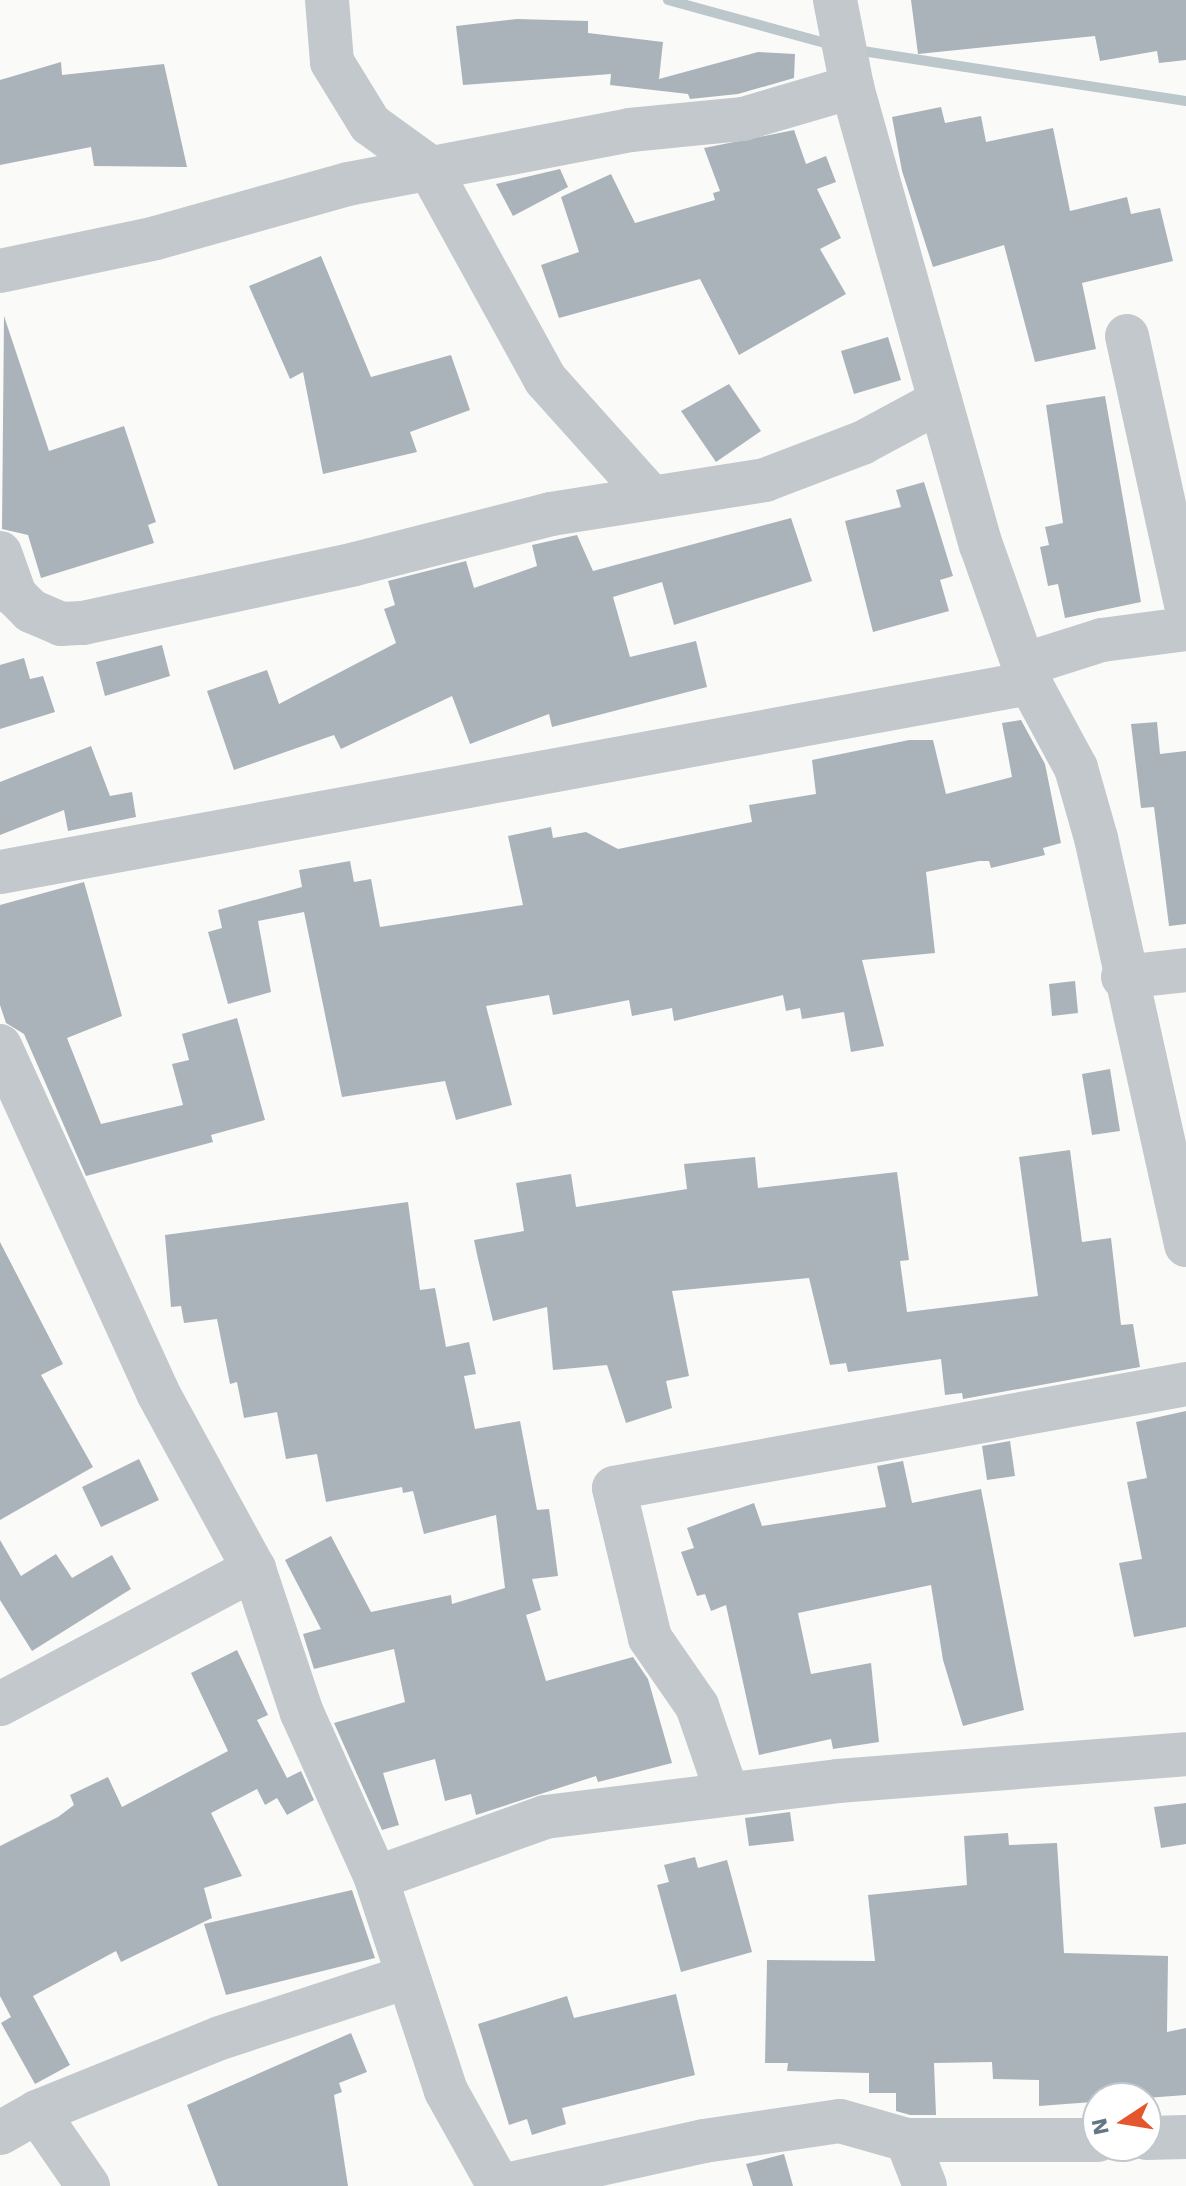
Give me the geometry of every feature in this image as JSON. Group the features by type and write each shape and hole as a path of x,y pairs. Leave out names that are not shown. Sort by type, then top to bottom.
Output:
{"street":[{"path":"327,0 332,62 370,124 428,166 545,379 651,497"},
{"path":"0,271 41,266 428,166 630,130 743,119 844,45 940,401 1026,674 1076,768 1186,1245"},
{"path":"1127,336 1186,605"},
{"path":"0,553 15,595 31,611 61,624 83,623 355,564 551,514 765,480 862,443 940,401"},
{"path":"0,872 1026,674 1102,640 1186,629"},
{"path":"1123,977 1186,970"},
{"path":"0,1046 158,1393 254,1569 302,1713 376,1878 446,2091 500,2186 704,2141 840,2121 907,2140 1082,2140"},
{"path":"727,1793 697,1706 650,1638 614,1488 1186,1384"},
{"path":"0,1704 254,1569"},
{"path":"376,1878 545,1817 727,1793 1186,1754"},
{"path":"0,2133 37,2112 296,2010 407,1977"},
{"path":"37,2112 88,2186"},
{"path":"1162,2138 1186,2137"},
{"path":"907,2140 925,2186"}],"building":[{"path":"911,0 1186,0 1186,60 1159,63 1157,51 1100,61 1095,36 918,54"},
{"path":"517,19 588,21 588,33 663,42 659,79 758,52 795,54 794,78 738,94 690,99 688,94 610,85 611,74 463,85 456,26"},
{"path":"61,62 62,75 164,64 187,167 94,166 91,147 0,165 0,80"},
{"path":"941,107 945,123 981,116 986,142 1053,128 1070,211 1127,197 1131,214 1160,208 1173,261 1082,283 1096,349 1035,362 1004,245 933,267 902,171 892,117"},
{"path":"794,130 806,164 826,156 836,182 817,189 841,238 820,249 846,294 739,355 700,279 559,318 541,265 579,252 561,197 611,174 635,223 715,200 713,193 720,191 704,148"},
{"path":"560,169 568,187 513,216 496,184"},
{"path":"321,256 371,377 451,355 470,410 410,432 417,452 323,474 303,372 290,379 249,286"},
{"path":"4,316 49,451 124,426 156,522 148,525 154,543 41,578 28,535 2,529"},
{"path":"888,337 901,380 854,394 841,351"},
{"path":"729,384 761,431 716,462 681,411"},
{"path":"1105,396 1141,602 1065,618 1058,584 1048,586 1040,547 1049,545 1045,527 1063,523 1046,405"},
{"path":"924,482 953,576 940,580 949,611 873,632 845,521 901,507 896,490"},
{"path":"791,518 812,581 674,625 662,582 613,597 630,657 696,641 707,687 552,727 549,714 470,744 452,696 341,749 334,735 234,770 207,691 267,670 279,704 396,643 384,609 395,605 388,581 466,561 474,588 537,566 532,545 577,535 593,571"},
{"path":"162,645 170,676 105,696 96,662"},
{"path":"24,658 30,679 43,676 55,712 0,729 0,665"},
{"path":"1021,720 1045,764 1061,843 1043,848 1045,855 991,868 989,861 979,861 926,872 935,953 862,960 884,1046 851,1052 844,1012 802,1019 800,1008 786,1011 783,995 674,1021 672,1008 632,1016 629,1000 553,1015 549,995 486,1006 512,1105 456,1120 445,1081 342,1097 304,912 258,921 271,992 228,1004 208,932 222,928 218,910 302,887 299,870 350,861 354,882 371,879 380,927 523,905 508,836 551,827 553,838 586,832 618,849 752,822 749,805 816,794 812,760 909,740 933,740 946,794 1012,777 1002,723"},
{"path":"1157,722 1160,754 1186,751 1186,924 1169,926 1154,807 1141,808 1131,724"},
{"path":"91,746 110,796 132,792 136,817 68,831 64,810 0,835 0,782"},
{"path":"84,882 122,1016 67,1038 101,1124 183,1105 172,1064 189,1060 182,1034 237,1018 265,1120 211,1135 213,1142 86,1176 24,1034 6,1023 0,1005 0,905"},
{"path":"1075,981 1078,1013 1052,1016 1049,984"},
{"path":"1110,1069 1120,1131 1092,1135 1082,1074"},
{"path":"1070,1150 1082,1242 1111,1238 1121,1325 1133,1324 1140,1367 963,1399 962,1393 945,1395 941,1359 848,1372 846,1363 830,1365 809,1278 672,1291 689,1376 666,1381 672,1408 626,1423 607,1365 553,1370 547,1307 493,1321 474,1240 524,1231 516,1183 571,1174 576,1207 687,1189 684,1164 755,1157 758,1188 897,1172 909,1260 900,1261 907,1312 1038,1296 1019,1157"},
{"path":"408,1202 420,1290 435,1288 446,1347 469,1342 476,1374 464,1376 475,1429 520,1421 537,1510 549,1509 558,1576 532,1579 541,1610 526,1615 546,1681 633,1657 648,1679 672,1763 598,1782 596,1776 476,1815 471,1794 445,1801 435,1759 383,1773 399,1825 382,1830 334,1723 405,1702 394,1649 314,1669 303,1634 321,1629 285,1560 331,1536 371,1612 451,1595 452,1604 505,1588 496,1515 424,1534 413,1491 403,1493 402,1487 326,1502 317,1454 286,1459 277,1412 244,1418 237,1382 230,1384 217,1319 184,1323 181,1306 171,1307 165,1235"},
{"path":"0,1242 63,1364 41,1375 93,1467 0,1520"},
{"path":"1186,1411 1186,1627 1134,1637 1119,1563 1142,1559 1127,1482 1147,1478 1136,1422"},
{"path":"1010,1441 1015,1476 987,1480 982,1446"},
{"path":"139,1459 159,1500 101,1527 82,1487"},
{"path":"903,1461 912,1503 981,1489 1024,1710 963,1726 943,1660 931,1585 798,1613 811,1674 871,1663 879,1742 833,1749 831,1739 759,1755 726,1605 711,1611 705,1594 697,1596 681,1552 694,1548 687,1528 754,1503 762,1526 886,1507 877,1466"},
{"path":"0,1540 21,1576 56,1554 72,1578 112,1555 131,1589 32,1651 0,1600"},
{"path":"237,1650 268,1715 257,1720 287,1778 301,1771 314,1800 287,1815 277,1798 265,1805 257,1789 211,1813 242,1876 204,1888 212,1918 121,1962 116,1951 33,1996 70,2065 35,2084 1,2023 11,2017 0,1996 0,1846 58,1817 74,1805 70,1795 108,1777 122,1807 228,1751 191,1673"},
{"path":"1186,1803 1186,1844 1161,1848 1154,1807"},
{"path":"790,1812 794,1841 749,1846 745,1818"},
{"path":"1008,1833 1009,1845 1057,1843 1064,1953 1168,1956 1167,2032 1186,2028 1186,2095 1162,2097 1162,2082 1082,2082 1082,2103 1039,2106 1039,2080 993,2079 992,2062 934,2063 936,2115 910,2115 896,2111 896,2093 869,2093 869,2073 787,2071 788,2063 765,2063 767,1960 875,1961 868,1895 967,1885 964,1836"},
{"path":"695,1857 698,1868 727,1860 752,1952 681,1972 657,1885 669,1882 664,1865"},
{"path":"352,1890 375,1958 226,1995 204,1924"},
{"path":"676,1994 695,2075 562,2108 566,2124 532,2135 527,2119 509,2125 478,2024 567,1996 574,2018"},
{"path":"351,2033 367,2072 339,2083 342,2092 334,2095 348,2186 218,2186 187,2105"},
{"path":"784,2154 793,2186 753,2186 746,2164"}],"waterway":[{"path":"668,0 832,45"},
{"path":"856,50 1186,101"}]}
